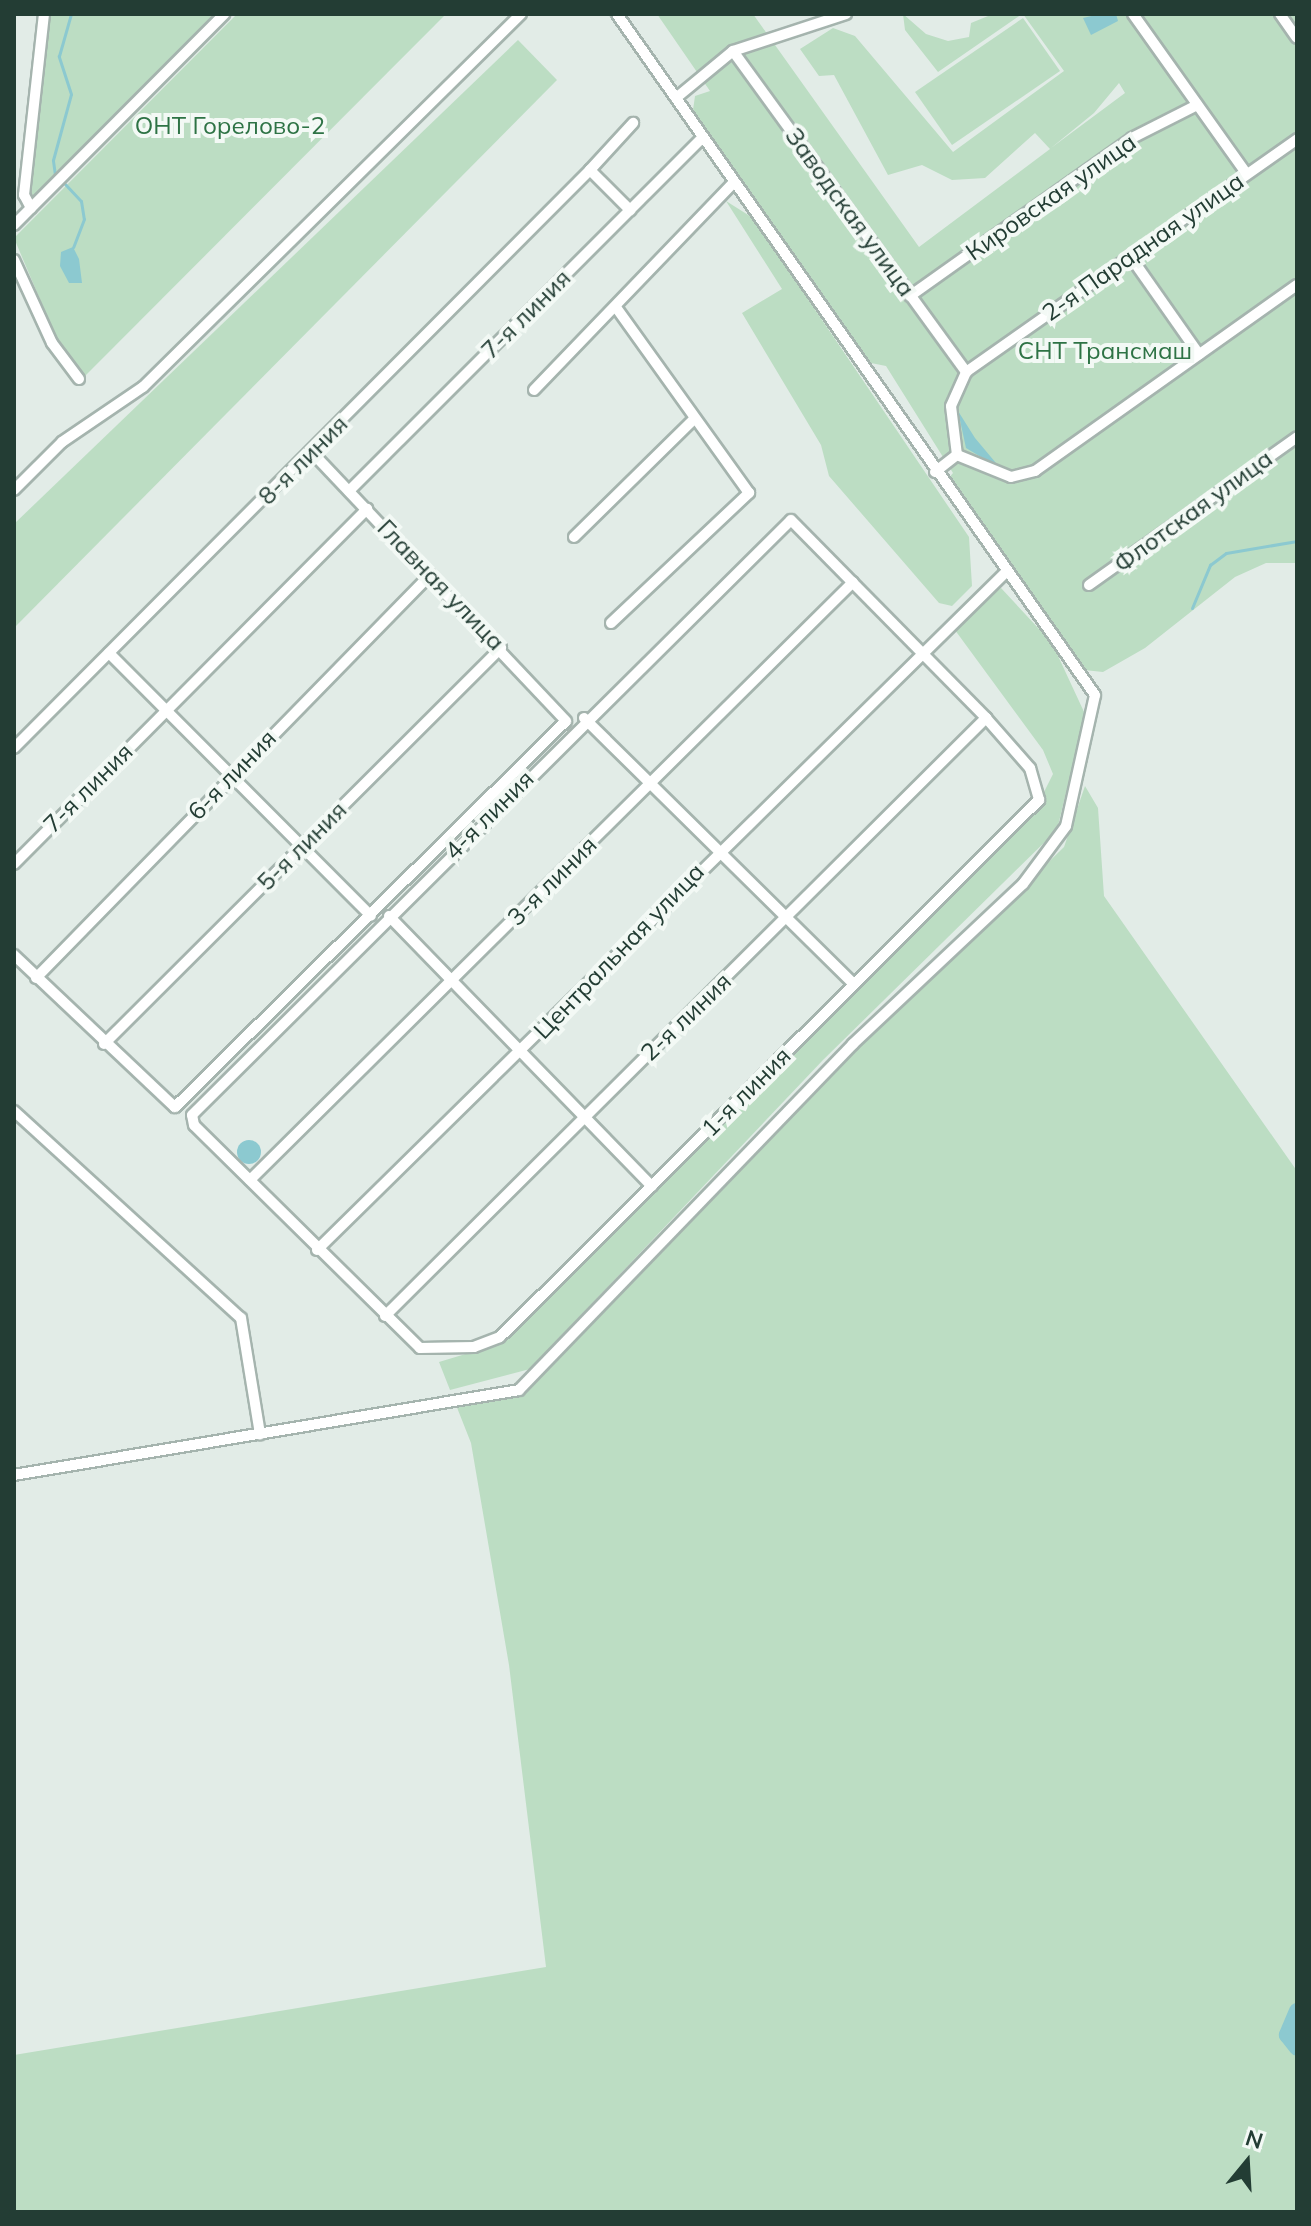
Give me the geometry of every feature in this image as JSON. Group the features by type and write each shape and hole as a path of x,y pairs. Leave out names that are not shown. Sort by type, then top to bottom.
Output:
{"street":[{"path":"31,208 24,195 44,14"},
{"path":"14,225 224,14"},
{"path":"14,490 62,442 143,387 521,14"},
{"path":"14,1475 519,1390 853,1044 1041,864 1072,808 1095,695 935,472 617,14"},
{"path":"676,98 733,51 846,14"},
{"path":"1133,14 1246,173"},
{"path":"1280,14 1297,38"},
{"name":"Заводская улица","path":"733,51 966,372"},
{"name":"Кировская улица","path":"910,296 1132,138 1197,105"},
{"name":"8-я линия","path":"14,748 312,452 633,123"},
{"name":"7-я линия","path":"349,491 703,137"},
{"name":"2-я Парадная улица","path":"966,372 1297,139"},
{"path":"590,170 630,210"},
{"path":"534,390 734,182"},
{"path":"1130,256 1199,354"},
{"path":"14,260 52,343 79,379"},
{"path":"957,455 1011,477 1035,471 1297,285"},
{"path":"611,623 749,493 616,307"},
{"path":"957,455 951,406 966,372"},
{"path":"574,537 694,419"},
{"name":"Флотская улица","path":"1089,585 1297,437"},
{"name":"Главная улица","path":"312,452 501,648 566,721 371,916"},
{"path":"935,472 957,455"},
{"name":"7-я линия","path":"14,864 367,509"},
{"name":"4-я линия","path":"250,1180 192,1115 584,718 791,520 853,582"},
{"name":"Центральная улица","path":"317,1250 521,1051 719,848 920,651 1006,572"},
{"name":"6-я линия","path":"36,978 234,772 430,575"},
{"path":"853,582 986,718"},
{"name":"3-я линия","path":"250,1180 853,582"},
{"name":"5-я линия","path":"104,1044 501,648"},
{"path":"14,955 167,1106 184,1103 371,916 302,847 234,772 109,653"},
{"path":"584,718 653,781 785,919 854,984"},
{"name":"1-я линия","path":"385,1316 420,1348 474,1347 500,1337 652,1186 1039,800 1039,784 986,718"},
{"name":"2-я линия","path":"385,1316 586,1112 986,718"},
{"path":"389,916 521,1051 586,1112 652,1186"},
{"path":"14,1111 241,1318 260,1434"},
{"path":"250,1180 385,1316"}],"green space":[{"path":"50,14 218,14 32,201 29,192"},
{"name":"ОНТ Горелово-2","path":"237,14 446,14 85,376 55,335 14,238"},
{"name":"СНТ Трансмаш","path":"657,14 753,14 919,247 1050,149 1035,133 985,178 952,180 922,165 888,175 834,75 819,76 800,49 833,28 855,36 953,152 1064,71 1023,14 1297,14 1297,563 1266,563 1235,577 1145,648 1103,672 1084,670 961,500 948,479 953,473 886,366 871,363 852,339 693,110 695,96 710,91","holes":["1119,83 1125,93 1051,148 1094,113"]},
{"path":"903,14 926,34 948,41 969,37 971,23 993,14 1022,14 938,72 905,30"},
{"path":"1023,18 1060,71 952,145 915,92"},
{"path":"518,40 557,80 14,628 14,524"},
{"path":"726,201 753,218 969,537 972,586 952,606 939,603 829,476 821,445 742,313 782,289"},
{"path":"1001,588 1052,643 1085,714 1057,830 823,1060 530,1369 450,1390 439,1362 502,1343 1041,798 1053,774 1043,750 952,626"},
{"path":"1085,786 1098,808 1104,896 1297,1171 1297,2212 14,2212 14,2055 546,1967 509,1665 471,1443 456,1405 513,1396 536,1382 801,1104 1064,847"}],"water":[{"path":"1116,14 1118,21 1091,35 1083,18"},
{"path":"73,247 79,259 82,283 69,283 60,266 61,252"},
{"path":"958,411 975,438 1001,469 966,448"},
{"path":"249,1140 258,1143 261,1152 258,1161 249,1164 240,1161 237,1152 240,1143"}],"waterway":[{"path":"55,175 53,160 71,94 59,56 71,14"},
{"path":"65,184 81,201 84,219 73,247"},
{"path":"1192,608 1210,565 1226,553 1297,541"},
{"path":"1297,2011 1287,2035 1297,2048"}]}
